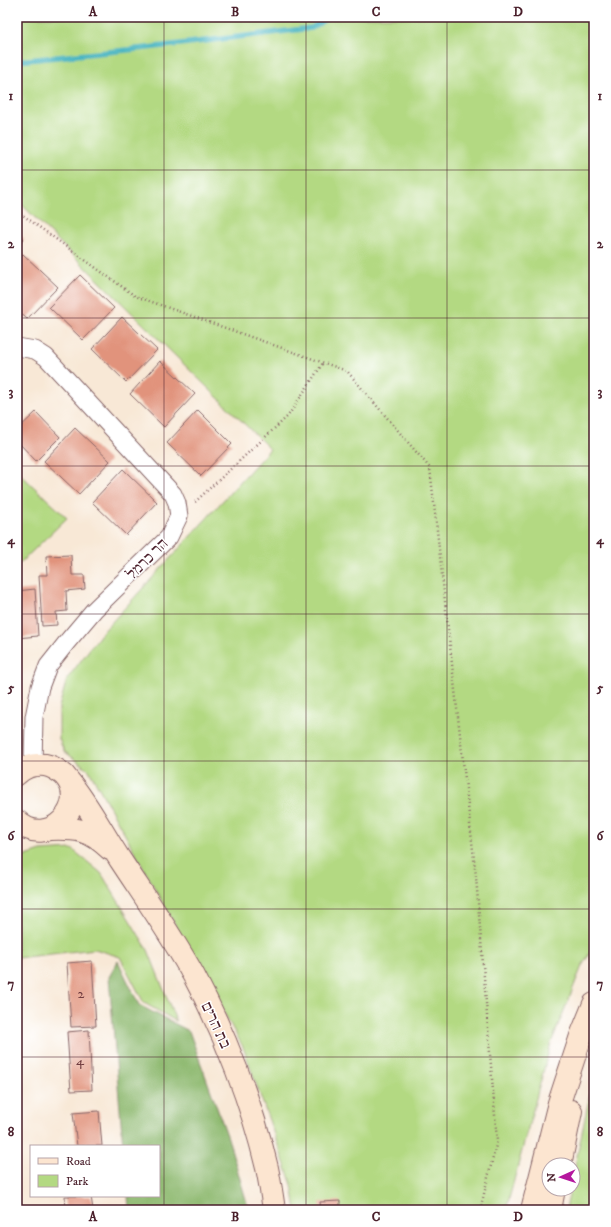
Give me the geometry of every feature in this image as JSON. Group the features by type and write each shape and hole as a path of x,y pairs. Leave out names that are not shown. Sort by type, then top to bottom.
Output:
{"street":[{"path":"17,347 35,350 46,357 173,494 180,516"},
{"name":"הר כרמל","path":"25,770 40,687 48,666 94,610 169,537 180,516"},
{"name":"בת הרים","path":"25,770 39,764 50,766 59,771 68,780 79,794 194,976 227,1046 251,1111 267,1168 274,1210"},
{"path":"28,828 58,825 62,822 71,809 71,788 68,780"},
{"name":"בת הרים","path":"28,828 74,828 88,833 101,841 118,857"},
{"path":"532,1210 559,1102 581,1036 594,1004"},
{"path":"562,1157 580,1070 594,1022"},
{"path":"550,1210 552,1197"}],"path":[{"path":"17,211 135,296 347,371 430,468 476,877 497,1141 480,1210"},
{"path":"180,516 288,416 323,363"}],"green space":[{"path":"17,17 594,17 594,946 582,966 551,1043 506,1210 296,1210 292,1185 243,1047 89,770 64,751 59,739 59,707 67,679 101,634 270,449 17,200"},
{"path":"17,471 67,518 17,566"},
{"path":"72,849 101,873 148,950 176,1021 144,1003 120,957 95,949 17,958 17,859 41,851"},
{"path":"118,961 139,1005 189,1031 228,1138 249,1210 129,1210 128,1197 160,1197 160,1145 123,1145 109,977"},
{"path":"594,1075 594,1210 566,1210 568,1197 581,1197 581,1157 577,1157"}],"building":[{"path":"17,232 24,239 17,246"},
{"path":"23,254 58,287 27,319 17,310 17,261"},
{"path":"80,275 114,308 83,340 49,307"},
{"path":"122,317 157,350 126,382 92,349"},
{"path":"160,361 195,394 164,427 130,394"},
{"path":"198,410 232,444 201,476 167,443"},
{"path":"36,412 60,437 36,461 17,441 17,430"},
{"path":"75,428 110,461 79,494 44,461"},
{"path":"123,469 157,502 126,535 92,502"},
{"path":"71,555 72,575 84,575 85,589 66,591 67,611 56,612 57,625 42,626 39,575 47,575 46,556"},
{"path":"35,589 38,636 17,638 17,591"},
{"path":"92,961 96,1026 71,1027 67,963"},
{"path":"89,1030 92,1090 71,1091 67,1032"},
{"path":"99,1111 102,1145 77,1145 73,1113"},
{"path":"65,1197 91,1197 93,1210 66,1210"},
{"path":"340,1201 340,1210 321,1210 320,1202"}],"waterway":[{"path":"17,61 147,48 312,28 328,17"}]}
